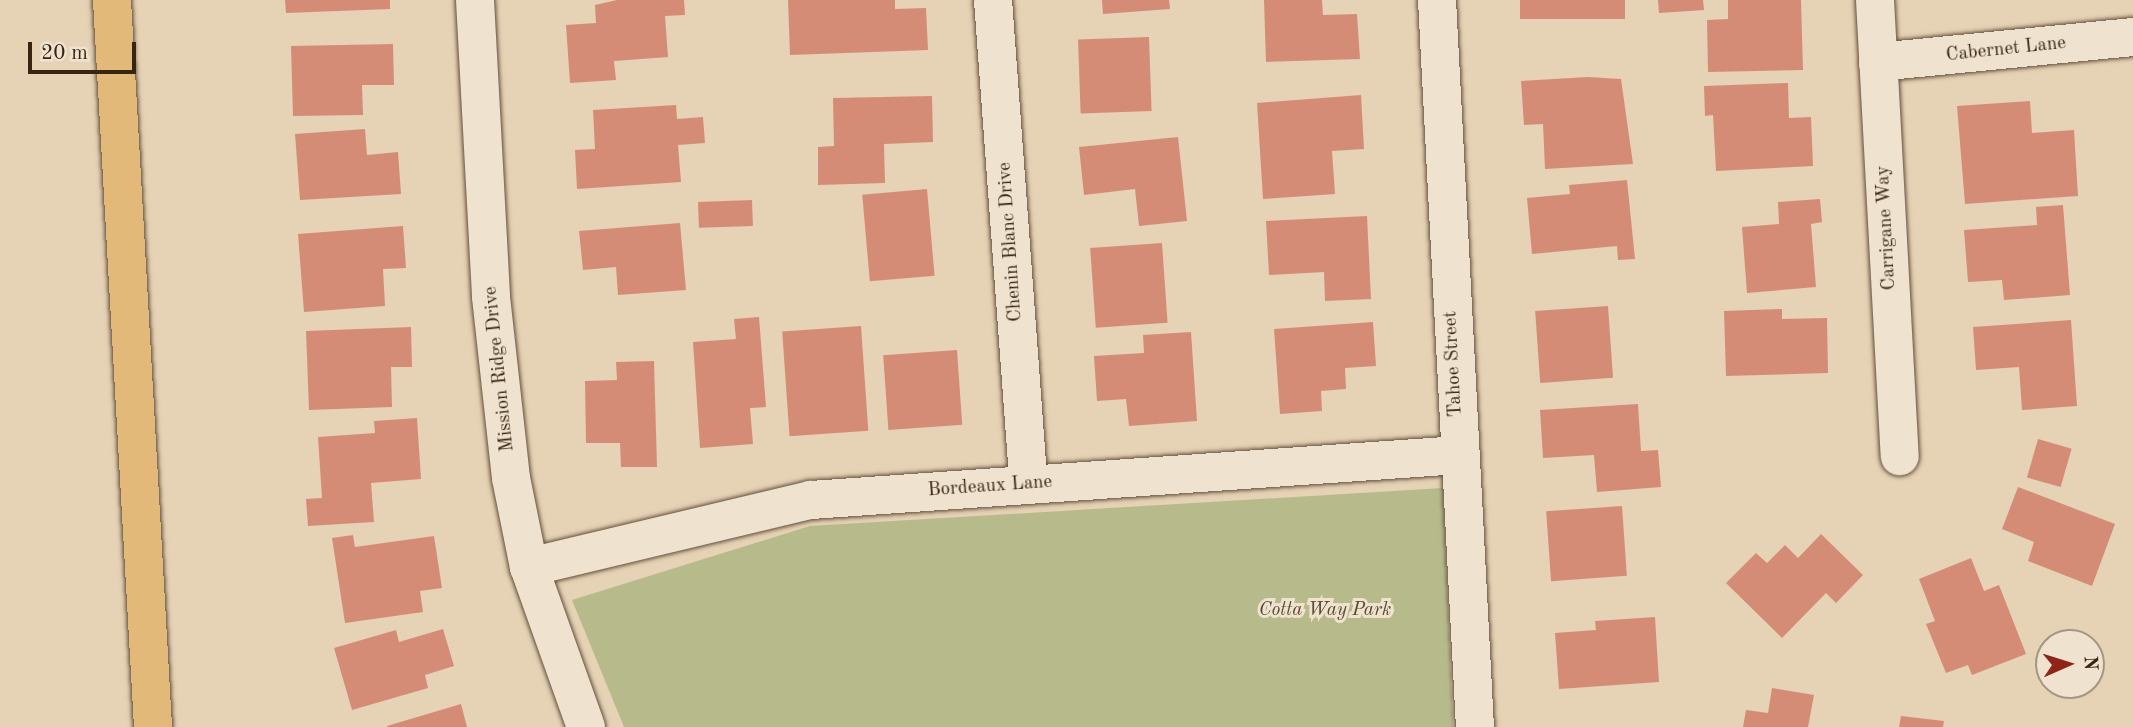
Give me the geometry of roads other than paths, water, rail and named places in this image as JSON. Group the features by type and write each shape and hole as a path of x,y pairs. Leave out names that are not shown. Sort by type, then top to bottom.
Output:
{"highway":[{"path":"112,0 153,727"},
{"path":"149,666 159,727"}],"street":[{"name":"Mission Ridge Drive","path":"475,0 491,297 529,567 586,727"},
{"name":"Chenin Blanc Drive","path":"993,0 1029,485"},
{"name":"Tahoe Street","path":"1437,0 1475,727"},
{"name":"Carrigane Way","path":"1875,0 1899,456"},
{"name":"Cabernet Lane","path":"1878,62 2133,37"},
{"name":"Bordeaux Lane","path":"529,567 811,500 1459,455"}],"park label":[{"name":"Cotta Way Park","path":"1325,611"}]}
